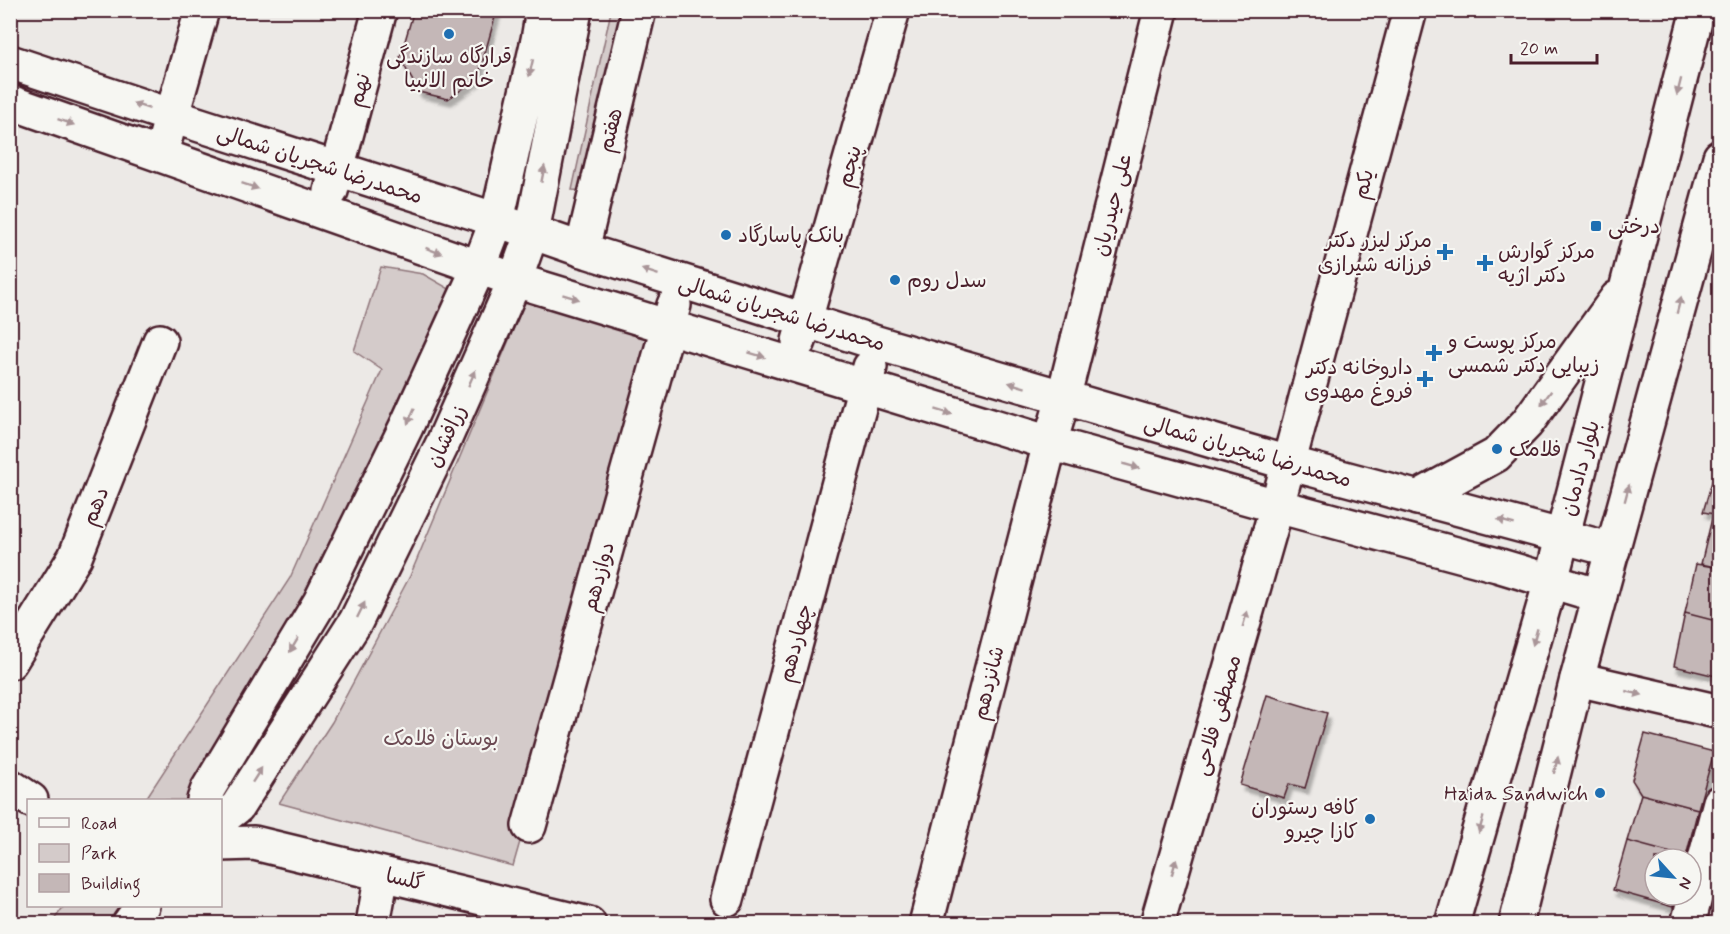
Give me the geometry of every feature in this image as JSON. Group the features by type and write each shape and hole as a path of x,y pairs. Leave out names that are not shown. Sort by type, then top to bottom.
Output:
{"street":[{"path":"160,155 202,10"},
{"name":"نهم","path":"324,212 338,169 380,10"},
{"name":"زرافشان","path":"205,799 208,789 320,602 406,427 479,267 497,220 543,10"},
{"name":"زرافشان","path":"222,818 237,807 356,621 443,443 515,280 532,232 574,10"},
{"name":"هفتم","path":"582,249 639,10"},
{"name":"پنجم","path":"792,365 893,10"},
{"name":"علی حیدریان","path":"1050,443 1064,399 1161,10"},
{"name":"یکم","path":"1277,506 1410,10"},
{"name":"بلوار دادمان","path":"1452,924 1551,581 1698,10"},
{"name":"محمدرضا شجریان شمالی","path":"10,62 877,343 1288,463 1613,550"},
{"name":"محمدرضا شجریان شمالی","path":"10,102 515,280 1050,443 1599,596"},
{"path":"1516,924 1599,596 1719,164"},
{"name":"دوازدهم","path":"529,826 681,281"},
{"path":"1417,498 1496,454 1527,423 1628,282"},
{"name":"دهم","path":"10,662 75,557 160,341"},
{"name":"چهاردهم","path":"727,899 877,343"},
{"name":"شانزدهم","path":"926,924 1050,443"},
{"name":"مصطفی فلاحی","path":"1157,924 1277,506"},
{"path":"1577,679 1719,712"},
{"path":"10,786 28,799"},
{"path":"1688,924 1719,802"},
{"name":"گلسا","path":"222,844 254,843 589,924"},
{"path":"374,924 382,874"},
{"path":"129,924 141,907"}],"green space":[{"path":"611,11 630,11 587,191 572,190"},
{"path":"381,267 423,274 453,291 321,579 190,799 146,799 290,578 382,370 354,351"},
{"name":"بوستان فلامک","path":"532,285 668,327 513,866 279,803 332,722 410,576"},
{"path":"63,907 123,907 111,923 51,924"}],"building":[{"name":"قرارگاه سازندگی خاتم الانبیا","path":"414,10 497,10 478,78 448,99 419,92 400,58"},
{"path":"1717,465 1720,466 1720,515 1703,512"},
{"path":"1713,514 1720,515 1720,568 1701,564"},
{"path":"1696,564 1720,568 1720,622 1685,613"},
{"path":"1685,613 1720,622 1720,677 1674,666"},
{"path":"1267,695 1327,713 1305,788 1289,784 1284,798 1240,785"},
{"path":"1645,734 1714,752 1698,809 1641,794 1632,780"},
{"path":"1641,794 1698,809 1688,847 1649,847 1627,841"},
{"path":"1627,841 1649,847 1643,847 1643,898 1613,890"}],"place":[{"name":"قرارگاه سازندگی خاتم الانبیا","path":"449,34"},
{"name":"درختی","path":"1596,226"},
{"name":"بانک پاسارگاد","path":"726,235"},
{"name":"مرکز لیزر دکتر فرزانه شیرازی","path":"1445,252"},
{"name":"مرکز گوارش دکتر اژیه","path":"1485,263"},
{"name":"سدل روم","path":"895,280"},
{"name":"مرکز پوست و زیبایی دکتر شمسی","path":"1434,353"},
{"name":"داروخانه دکتر فروغ مهدوی","path":"1425,379"},
{"name":"فلامک","path":"1497,449"},
{"name":"Haida Sandwich","path":"1600,793"},
{"name":"کافه رستوران کازا چیرو","path":"1370,819"}]}
